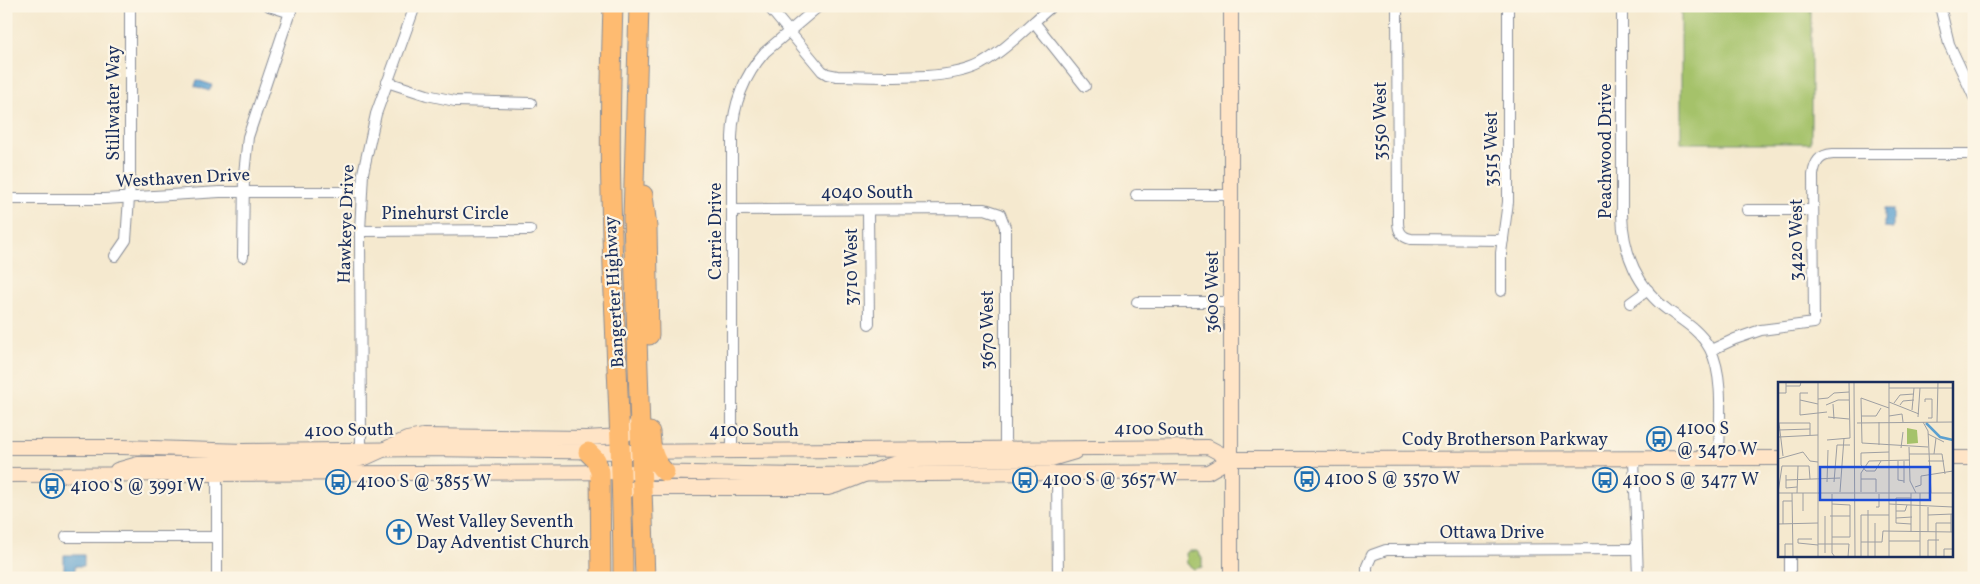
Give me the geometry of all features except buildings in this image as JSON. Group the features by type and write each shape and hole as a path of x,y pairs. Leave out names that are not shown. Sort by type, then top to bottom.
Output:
{"highway":[{"name":"Bangerter Highway","path":"612,6 611,192 623,472 623,578"},
{"path":"623,6 622,125 625,150 642,190 647,226 650,435 646,451 665,472"},
{"name":"Bangerter Highway","path":"639,6 633,166 634,282 639,416 646,451 642,480 645,578"},
{"path":"588,452 596,460 600,472 601,578"}],"main road":[{"name":"3600 West","path":"1231,6 1231,578"},
{"path":"103,475 138,464 343,463 365,458 407,439 431,435 586,438 622,444 628,433 634,428 639,416"},
{"name":"4100 South","path":"6,447 123,447 243,451 429,449 588,452 622,444 646,451 1208,448 1231,459"},
{"path":"6,475 623,472 642,480 828,488 842,485 899,461 1051,459 1090,448"},
{"name":"Cody Brotherson Parkway","path":"1231,459 1778,458"},
{"path":"1952,458 1974,458"},
{"path":"623,493 642,480 665,472 801,475 1208,472 1231,459"}],"street":[{"name":"Stillwater Way","path":"115,256 126,240 130,184 130,6"},
{"path":"243,257 245,161 251,126 292,9 269,6"},
{"name":"Hawkeye Drive","path":"361,450 361,192 369,142 387,82 415,6"},
{"path":"768,6 822,71 830,75 934,75 958,73 982,64 1052,6"},
{"name":"Carrie Drive","path":"732,450 733,127 737,100 745,80 757,61 819,6"},
{"name":"3550 West","path":"1397,6 1399,231 1406,238 1416,240 1503,240"},
{"name":"3515 West","path":"1501,291 1503,240 1508,202 1508,6"},
{"name":"Peachwood Drive","path":"1622,6 1623,230 1626,248 1632,266 1648,290 1661,305 1695,329 1711,350 1719,381 1719,458"},
{"path":"1940,6 1949,44 1974,97"},
{"path":"1034,22 1086,86"},
{"path":"387,82 426,95 455,101 531,103"},
{"name":"3420 West","path":"1711,350 1734,339 1761,330 1814,323 1813,175 1814,166 1818,159 1833,154 1974,154"},
{"name":"Westhaven Drive","path":"6,199 104,199 244,192 361,192"},
{"path":"1136,195 1232,195"},
{"name":"4040 South","path":"732,210 985,209 1000,214"},
{"name":"3710 West","path":"868,210 869,324"},
{"path":"1748,210 1813,210"},
{"name":"3670 West","path":"1000,214 1005,227 1005,448"},
{"name":"Pinehurst Circle","path":"360,230 530,230"},
{"path":"1630,303 1648,290"},
{"path":"1137,302 1232,302"},
{"path":"1634,459 1638,578"},
{"path":"1057,472 1058,578"},
{"path":"217,474 217,578"},
{"path":"66,537 217,536"},
{"name":"Ottawa Drive","path":"1367,578 1367,566 1372,555 1386,550 1636,549"},
{"path":"1790,556 1790,578"}],"green space":[{"path":"1811,10 1811,143 1681,143 1681,11"},
{"path":"1197,551 1202,558 1202,567 1194,569 1187,564 1186,553"}],"water":[{"path":"197,80 212,85 209,91 195,86"},
{"path":"1884,209 1893,209 1893,228 1884,227"},
{"path":"64,555 84,555 84,566 75,566 75,578 64,578"}],"place":[{"name":"4100 S @ 3470 W","path":"1659,439"},
{"name":"4100 S @ 3570 W","path":"1307,479"},
{"name":"4100 S @ 3657 W","path":"1025,480"},
{"name":"4100 S @ 3477 W","path":"1605,480"},
{"name":"4100 S @ 3855 W","path":"338,482"},
{"name":"4100 S @ 3991 W","path":"52,486"},
{"name":"West Valley Seventh Day Adventist Church","path":"399,532"}]}
